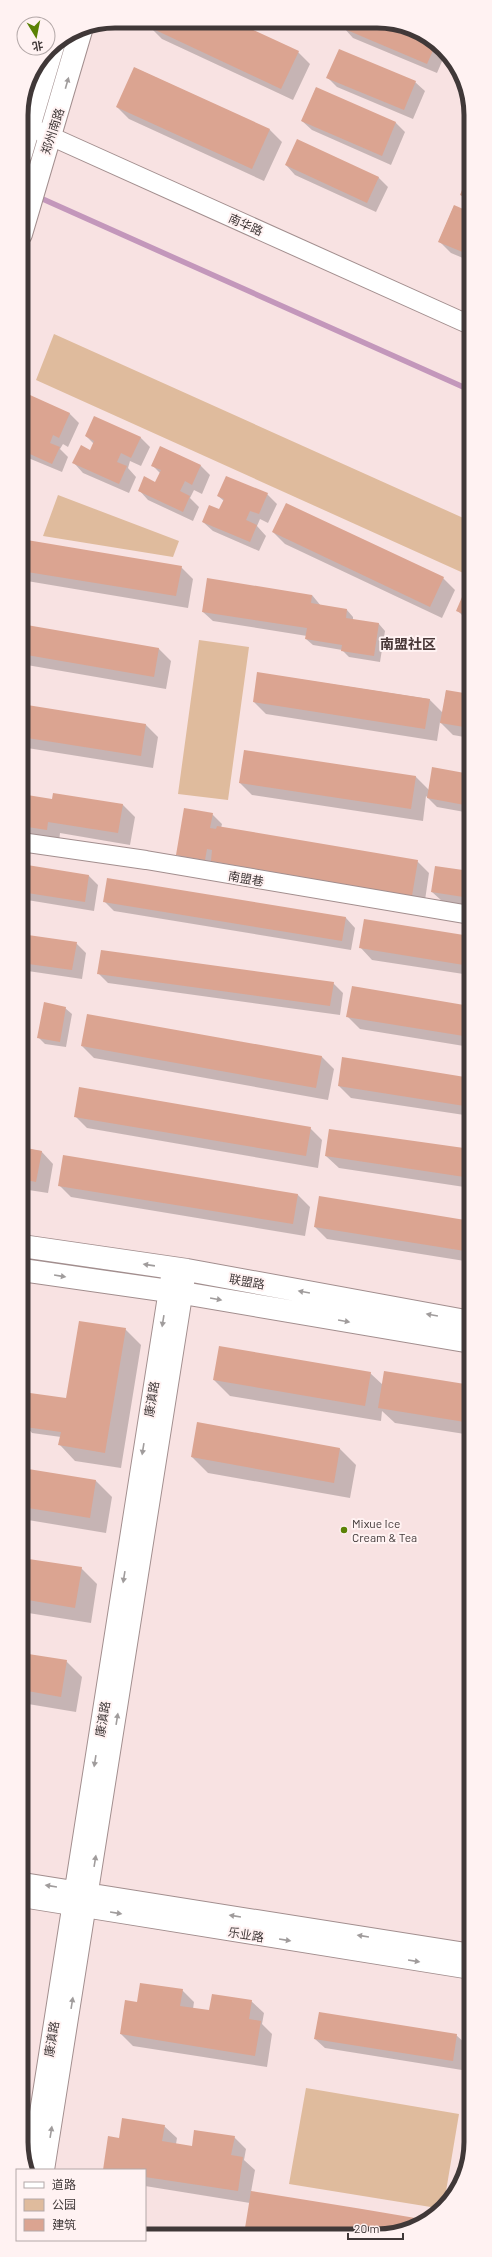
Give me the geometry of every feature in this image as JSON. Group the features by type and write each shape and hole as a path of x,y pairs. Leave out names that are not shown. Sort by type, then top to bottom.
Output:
{"main road":[{"name":"郑州南路","path":"28,211 52,136 80,36"},
{"name":"郑州南路","path":"28,119 48,60"},
{"name":"联盟路","path":"28,1247 179,1269 464,1321"},
{"name":"联盟路","path":"28,1271 175,1292 464,1341"}],"street":[{"name":"南华路","path":"28,126 464,322"},
{"name":"南盟巷","path":"28,843 146,860 464,914"},
{"name":"康滇路","path":"45,2169 81,1899 179,1269"},
{"name":"乐业路","path":"28,1884 81,1899 464,1969"},
{"name":"乐业路","path":"28,1898 81,1899 464,1952"},
{"name":"康滇路","path":"31,2164 81,1899"}],"green space":[{"path":"54,334 464,518 464,573 36,380"},
{"path":"58,495 179,541 173,557 43,536"},
{"path":"199,640 249,647 228,800 178,794"},
{"path":"306,2088 459,2114 445,2196 434,2207 289,2184"}],"building":[{"path":"151,28 249,28 299,51 281,89"},
{"path":"342,28 388,29 410,35 433,49 427,64"},
{"path":"339,49 416,81 404,110 326,78"},
{"path":"134,67 270,129 252,169 116,107"},
{"path":"316,87 396,122 382,156 301,121"},
{"path":"297,139 379,177 367,203 285,165"},
{"path":"464,185 464,197 460,195"},
{"path":"454,205 464,209 464,253 438,242"},
{"path":"30,395 70,413 59,438 53,435 50,443 60,447 52,464 28,453 28,399"},
{"path":"94,416 141,437 131,458 121,453 117,462 127,466 119,484 72,463 81,445 90,450 94,441 85,436"},
{"path":"160,446 201,465 192,485 185,481 180,491 190,496 183,512 138,491 144,476 155,482 161,470 151,466"},
{"path":"226,476 268,493 259,514 250,511 246,520 257,525 250,542 202,522 209,505 219,509 224,499 217,496"},
{"path":"286,503 444,577 430,607 272,532"},
{"path":"28,540 182,566 176,596 28,572"},
{"path":"207,578 312,595 311,603 347,609 346,618 379,623 374,656 341,651 342,645 305,639 307,628 202,612"},
{"path":"464,592 464,614 456,611"},
{"path":"28,625 159,648 154,677 28,655"},
{"path":"257,672 430,699 425,729 253,702"},
{"path":"446,690 464,693 464,727 440,723"},
{"path":"28,705 146,724 141,756 28,738"},
{"path":"244,750 416,776 411,809 239,783"},
{"path":"432,767 464,773 464,805 427,798"},
{"path":"53,793 123,804 118,833 48,822 47,830 28,827 28,795 52,799"},
{"path":"184,808 213,813 210,828 216,829 217,826 418,860 412,896 211,861 212,850 207,849 205,860 176,855"},
{"path":"28,865 89,875 85,902 28,893"},
{"path":"435,866 464,870 464,897 431,892"},
{"path":"107,878 346,917 342,941 103,902"},
{"path":"364,919 464,935 464,965 359,948"},
{"path":"28,935 77,942 72,970 28,964"},
{"path":"101,950 334,982 330,1006 97,974"},
{"path":"352,986 464,1005 464,1036 346,1017"},
{"path":"44,1002 66,1007 60,1042 37,1038"},
{"path":"87,1014 322,1056 316,1088 81,1046"},
{"path":"342,1057 464,1077 464,1106 338,1086"},
{"path":"79,1087 311,1127 306,1156 74,1117"},
{"path":"329,1129 464,1148 464,1177 325,1156"},
{"path":"28,1148 42,1151 36,1182 28,1180"},
{"path":"63,1155 298,1194 293,1224 58,1186"},
{"path":"319,1196 464,1220 464,1251 314,1227"},
{"path":"79,1321 126,1328 105,1453 58,1445 61,1432 28,1427 28,1407 30,1393 66,1398"},
{"path":"219,1346 371,1372 365,1406 213,1380"},
{"path":"384,1371 464,1384 464,1422 378,1408"},
{"path":"197,1422 340,1448 334,1483 191,1457"},
{"path":"28,1469 96,1480 90,1518 28,1508"},
{"path":"28,1559 82,1567 75,1608 28,1600"},
{"path":"28,1654 67,1660 61,1697 28,1691"},
{"path":"140,1983 183,1989 180,2006 209,2010 212,1994 252,2000 249,2019 261,2021 255,2056 120,2034 125,2000 137,2002"},
{"path":"319,2012 457,2034 453,2061 314,2039"},
{"path":"122,2118 165,2125 162,2141 192,2146 194,2130 235,2136 231,2155 243,2157 238,2191 146,2177 146,2169 103,2169 108,2136 119,2138"},
{"path":"251,2191 418,2218 399,2226 377,2229 245,2228"}],"waterway":[{"path":"36,196 464,387"}],"place":[{"name":"Mixue Ice Cream & Tea","path":"344,1530"}],"district":[{"name":"南盟社区","path":"408,643"}]}
